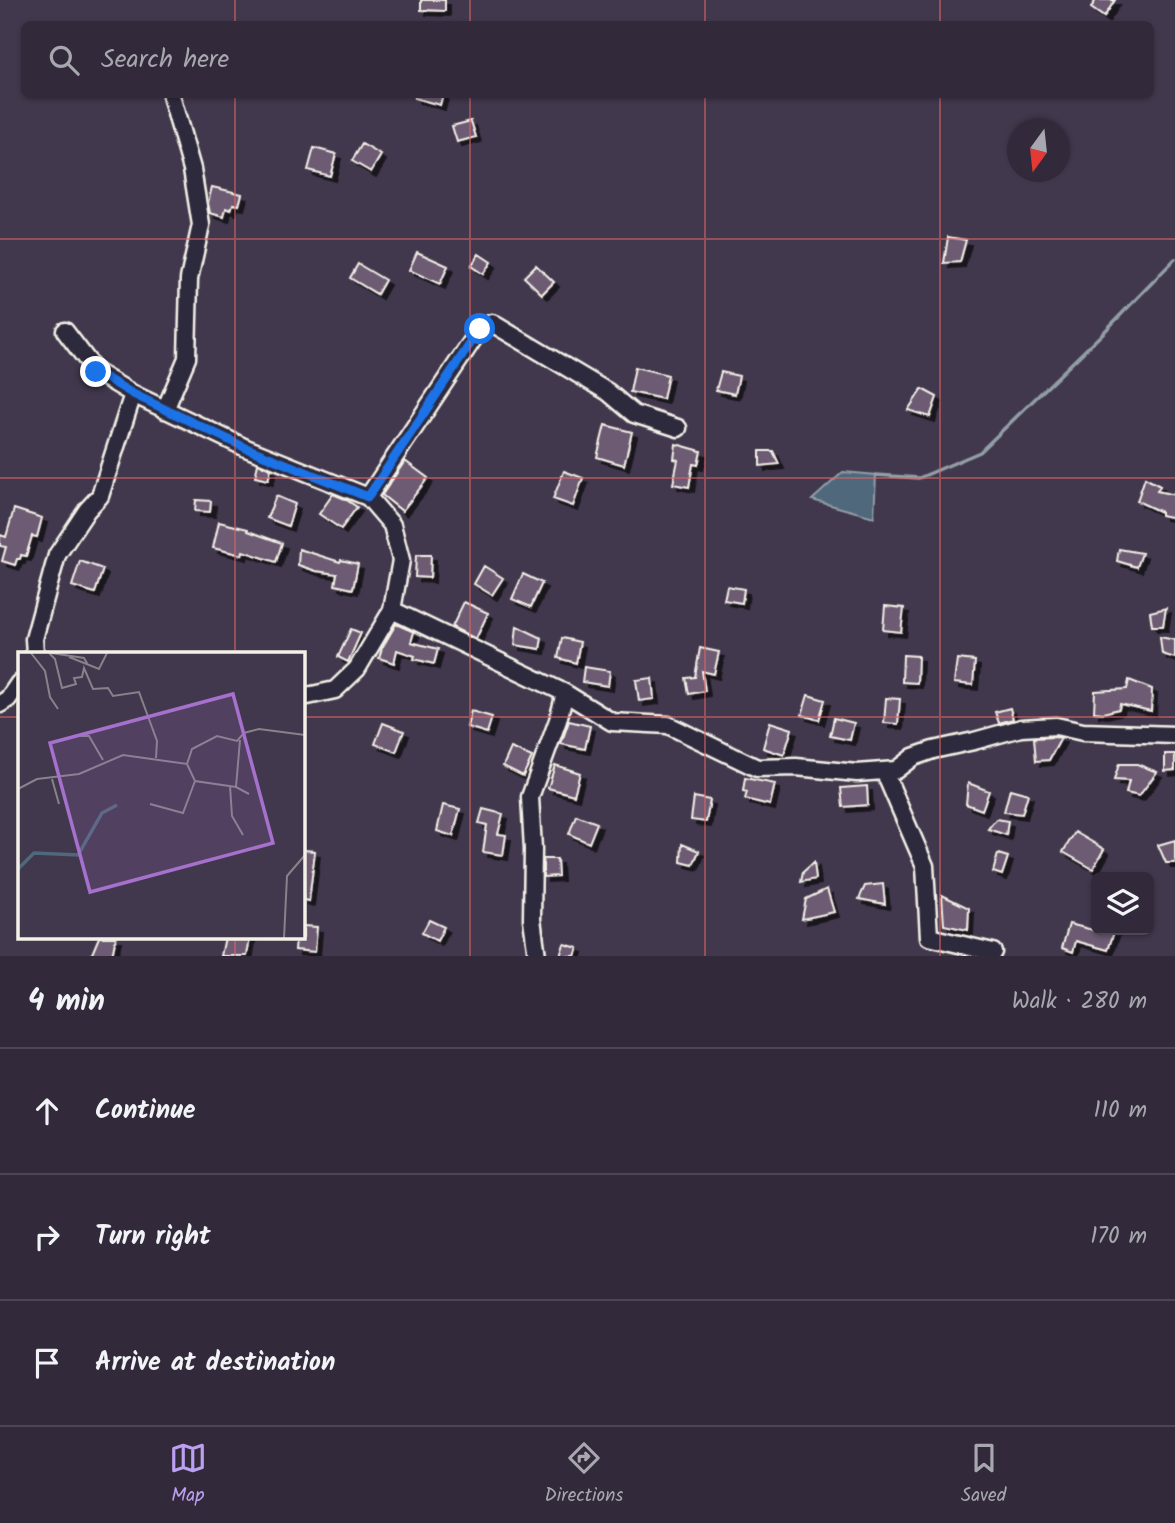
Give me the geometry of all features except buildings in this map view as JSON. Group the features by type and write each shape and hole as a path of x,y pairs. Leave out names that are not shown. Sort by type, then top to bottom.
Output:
{"street":[{"path":"164,410 187,358 189,279 201,225 192,169 172,98"},
{"path":"368,497 480,329 492,323 608,392 634,414 678,428"},
{"path":"65,331 96,372 133,394 246,448 368,497 392,525 401,560 392,610 357,669 335,690 304,697"},
{"path":"35,652 34,639 57,555 87,510 100,496 133,394"},
{"path":"392,610 565,693 612,722 668,724 757,768 796,767 857,774 896,770 913,757 933,750 1021,728 1056,726 1083,732 1175,735"},
{"path":"0,704 8,699 18,684"},
{"path":"537,956 532,919 533,849 530,797 565,693"},
{"path":"884,771 925,866 929,937 993,952"}],"water":[{"path":"843,472 876,475 874,517 812,500"}],"waterway":[{"path":"876,475 919,478 980,452 1175,259"}],"route":[{"path":"96,372 164,410 246,448 368,497 480,329"}]}
